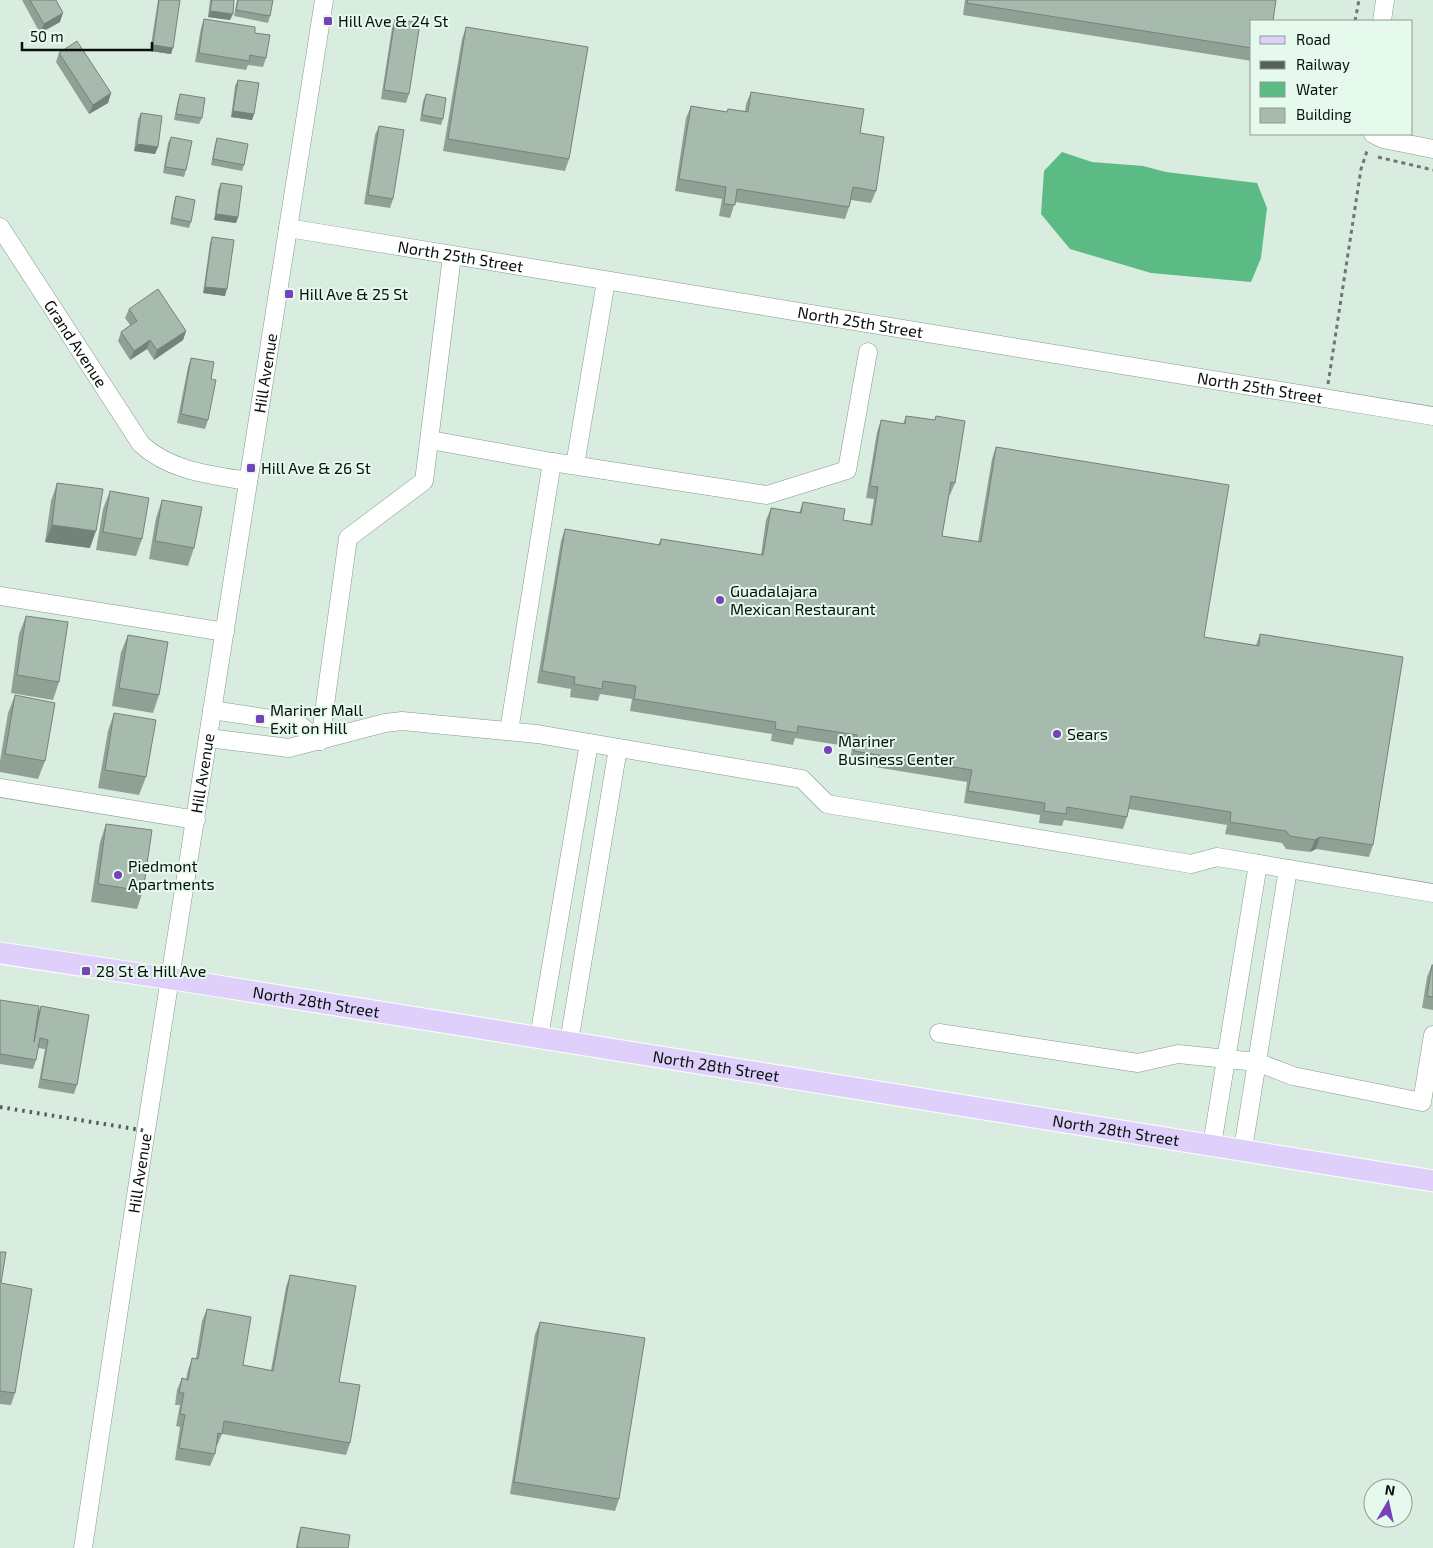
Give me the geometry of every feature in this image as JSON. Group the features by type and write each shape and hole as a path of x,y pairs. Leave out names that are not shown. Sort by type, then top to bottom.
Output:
{"main road":[{"name":"North 28th Street","path":"0,953 171,978 1433,1181"}],"street":[{"name":"Hill Avenue","path":"83,1548 324,0"},
{"path":"1382,20 1385,0"},
{"path":"1376,135 1399,143 1433,149"},
{"name":"Grand Avenue","path":"0,227 141,444 154,456 172,465 248,481"},
{"name":"North 25th Street","path":"288,228 1433,416"},
{"path":"320,740 348,538 424,481 452,256"},
{"path":"575,465 606,281"},
{"path":"430,440 552,462 767,495 847,470 868,352"},
{"path":"509,731 552,462"},
{"path":"0,596 225,632"},
{"path":"212,710 292,722 301,726 320,740"},
{"path":"208,738 284,748 385,723 402,721 509,731 589,742 802,779 827,804 1191,864 1217,858 1433,892"},
{"path":"539,1037 589,742"},
{"path":"569,1042 618,748"},
{"path":"0,788 196,820"},
{"path":"1212,1145 1258,864"},
{"path":"1243,1150 1288,869"},
{"path":"939,1033 1138,1063 1178,1054 1257,1062 1293,1076 1422,1102 1433,1035"}],"path":[{"path":"1356,20 1359,0"},
{"path":"1325,399 1361,169 1367,151"}],"water":[{"path":"1062,152 1092,162 1143,166 1166,172 1257,183 1267,208 1261,258 1251,282 1151,273 1070,249 1041,214 1044,171"}],"building":[{"path":"30,0 56,0 63,13 44,24"},
{"path":"159,0 180,0 173,48 153,45"},
{"path":"212,0 234,0 233,14 210,11"},
{"path":"238,0 273,0 270,16 236,10"},
{"path":"968,0 1276,0 1273,20 1250,20 1250,48 967,3"},
{"path":"204,19 255,27 255,33 270,35 266,58 250,55 249,61 199,53"},
{"path":"395,19 420,23 409,94 384,90"},
{"path":"466,27 588,47 569,159 448,139"},
{"path":"77,41 111,93 93,105 59,53"},
{"path":"238,80 259,83 254,114 233,111"},
{"path":"751,92 864,109 860,133 884,137 876,191 853,187 849,207 737,189 735,205 724,204 726,187 679,179 691,106 727,112 728,109 748,112"},
{"path":"180,94 205,98 202,118 176,114"},
{"path":"426,94 446,98 443,119 422,115"},
{"path":"141,113 162,116 158,147 137,144"},
{"path":"379,126 404,130 393,199 368,195"},
{"path":"171,137 192,141 186,170 165,167"},
{"path":"217,138 248,144 244,165 213,159"},
{"path":"221,183 242,186 238,217 216,214"},
{"path":"176,196 195,200 191,222 172,218"},
{"path":"212,237 234,240 227,289 205,287"},
{"path":"158,289 186,331 157,350 150,340 134,351 121,332 137,321 129,309"},
{"path":"191,358 214,362 211,379 216,380 208,420 181,414"},
{"path":"906,416 935,420 936,416 965,421 955,483 951,482 942,536 981,542 996,447 1229,485 1204,637 1259,646 1260,634 1403,657 1373,845 1320,837 1315,840 1290,836 1286,831 1230,822 1231,812 1131,796 1127,817 1067,807 1066,814 1044,811 1045,803 968,791 972,770 854,751 857,735 798,726 797,733 775,729 776,722 634,699 636,686 603,681 602,689 574,684 575,677 542,671 565,529 660,545 661,539 763,555 771,508 801,513 803,502 845,509 843,520 872,525 878,487 870,486 881,420 905,424"},
{"path":"57,483 103,489 96,531 52,525"},
{"path":"110,491 149,498 142,539 103,532"},
{"path":"162,500 202,507 194,548 155,541"},
{"path":"26,616 68,622 59,682 17,675"},
{"path":"128,635 168,642 159,695 119,688"},
{"path":"15,695 55,703 45,761 5,754"},
{"path":"114,713 156,720 146,777 105,770"},
{"name":"Piedmont Apartments","path":"106,824 152,830 143,891 98,884"},
{"path":"1433,965 1433,997 1427,996"},
{"path":"0,1000 39,1006 34,1042 41,1006 89,1015 77,1085 41,1079 48,1040 40,1038 36,1060 0,1054"},
{"path":"0,1252 6,1252 1,1283 32,1289 15,1393 0,1391"},
{"path":"290,1275 356,1286 339,1382 360,1385 350,1443 224,1421 222,1434 218,1433 215,1454 179,1448 185,1415 180,1414 184,1393 179,1393 182,1378 188,1380 192,1358 198,1359 207,1309 251,1317 243,1365 273,1371"},
{"path":"540,1322 645,1338 619,1499 514,1482"},
{"path":"301,1527 350,1535 348,1548 297,1548"}],"railway":[{"path":"0,1107 147,1131"}],"place":[{"name":"Hill Ave & 24 St","path":"328,21"},
{"name":"Hill Ave & 25 St","path":"289,294"},
{"name":"Hill Ave & 26 St","path":"251,468"},
{"name":"Guadalajara Mexican Restaurant","path":"720,600"},
{"name":"Mariner Mall Exit on Hill","path":"260,719"},
{"name":"Sears","path":"1057,734"},
{"name":"Mariner Business Center","path":"828,750"},
{"name":"Piedmont Apartments","path":"118,875"},
{"name":"28 St & Hill Ave","path":"86,971"}]}
